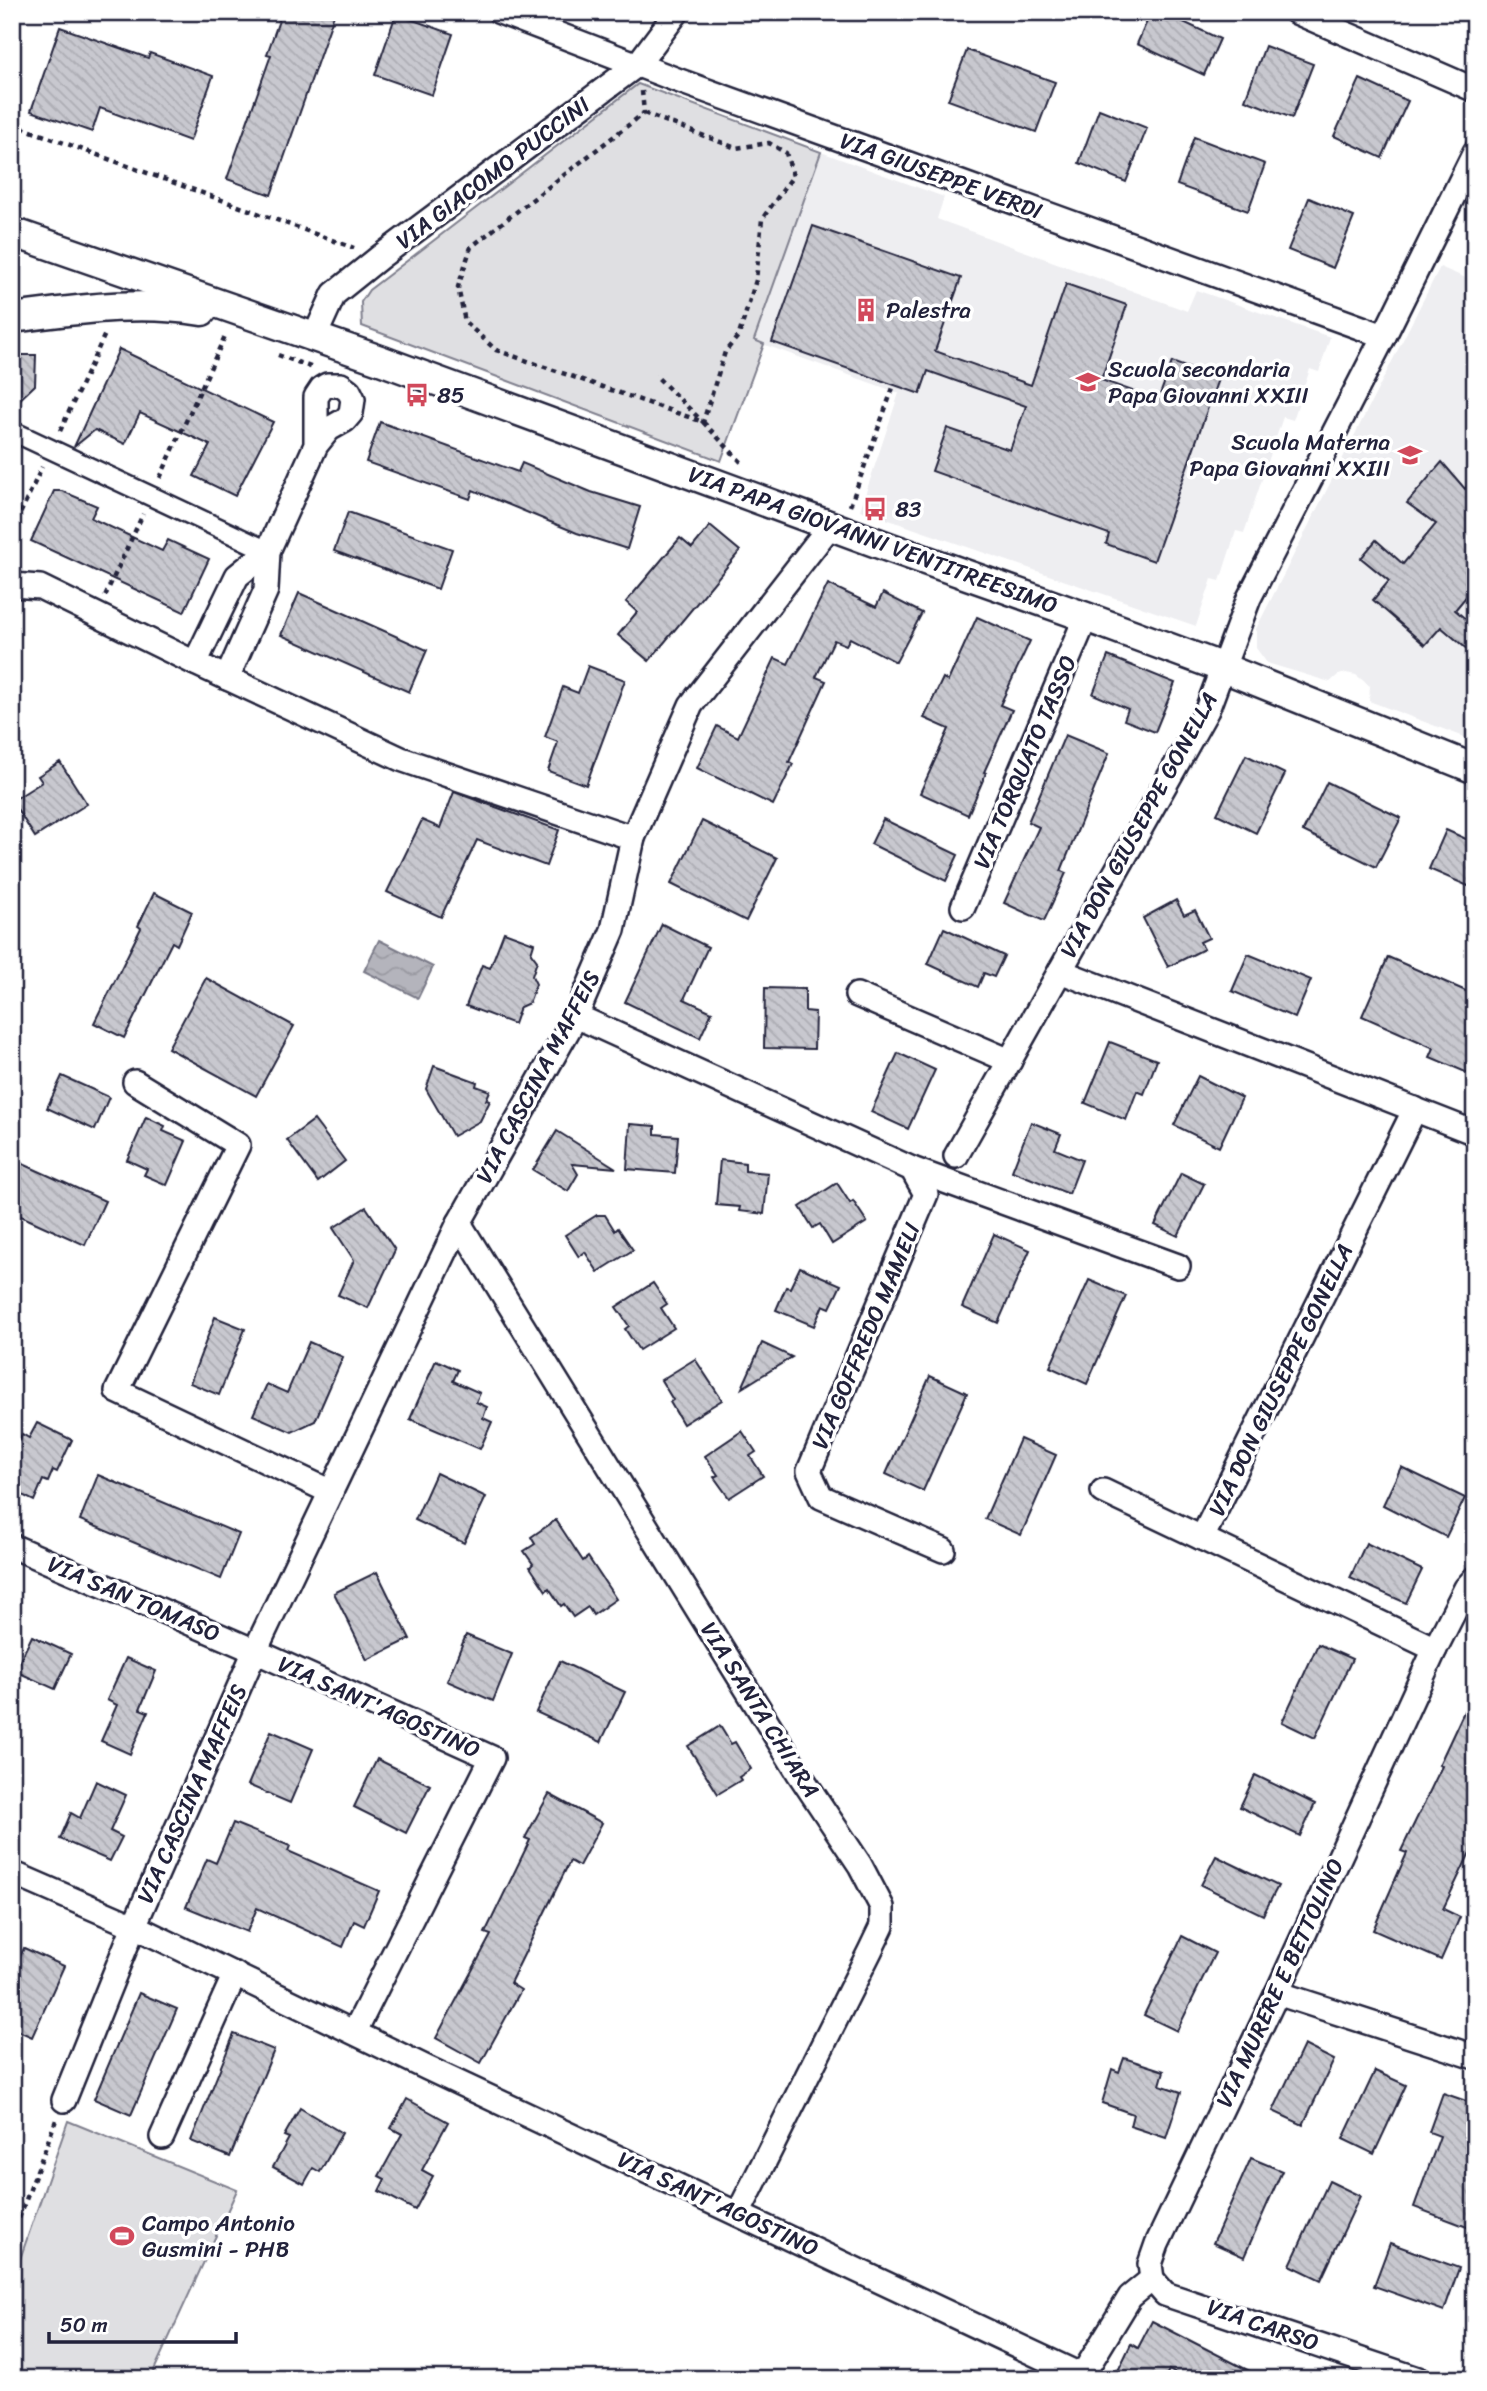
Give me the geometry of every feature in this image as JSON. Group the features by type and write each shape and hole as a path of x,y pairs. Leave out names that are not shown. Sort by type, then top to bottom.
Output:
{"street":[{"name":"VIA GIUSEPPE VERDI","path":"500,12 729,99 1384,336"},
{"name":"VIA GIACOMO PUCCINI","path":"315,336 334,294 638,64 677,12"},
{"path":"1296,12 1475,90"},
{"name":"VIA DON GIUSEPPE GONELLA","path":"956,1156 1207,710 1249,598 1475,152"},
{"name":"VIA PAPA GIOVANNI VENTITREESIMO","path":"12,232 267,322 315,336 1086,617 1221,667 1475,769"},
{"name":"VIA PAPA GIOVANNI VENTITREESIMO","path":"12,317 119,305 177,307 267,322"},
{"path":"12,431 268,551"},
{"path":"228,678 266,590 268,551 316,445"},
{"name":"VIA CASCINA MAFFEIS","path":"64,2100 134,1926 256,1651 331,1492 459,1223 576,1016 613,930 633,838 691,705 836,528"},
{"path":"195,663 237,576 268,551"},
{"path":"12,585 40,587 401,759 633,838"},
{"name":"VIA TORQUATO TASSO","path":"963,907 1086,617"},
{"name":"VIA DON GIUSEPPE GONELLA","path":"1060,971 1475,1133"},
{"path":"858,995 1010,1061"},
{"path":"576,1016 912,1169 1178,1266"},
{"path":"135,1082 238,1145 117,1391 331,1492"},
{"name":"VIA DON GIUSEPPE GONELLA","path":"1202,1538 1415,1110"},
{"name":"VIA GOFFREDO MAMELI","path":"912,1169 926,1194 809,1471 821,1497 943,1550"},
{"name":"VIA SANTA CHIARA","path":"459,1223 798,1772 860,1865 882,1907 882,1926 738,2214"},
{"name":"VIA DON GIUSEPPE GONELLA","path":"1103,1491 1435,1649"},
{"name":"VIA SAN TOMASO","path":"12,1546 256,1651"},
{"name":"VIA MURERE E BETTOLINO","path":"1152,2279 1150,2264 1157,2244 1277,1993 1435,1649 1466,1588 1475,1578"},
{"name":"VIA SANT'AGOSTINO","path":"256,1651 492,1758 355,2031"},
{"path":"12,1873 134,1926"},
{"name":"VIA SANT'AGOSTINO","path":"134,1926 439,2074 1081,2377"},
{"path":"162,2137 235,1974"},
{"path":"1277,1993 1475,2057"},
{"path":"1081,2377 1130,2297 1152,2279"},
{"name":"VIA CARSO","path":"1152,2279 1165,2294 1418,2379"}],"path":[{"path":"638,64 644,113"},
{"path":"644,113 736,148 769,143 786,153 793,176 762,219 756,281 739,335 725,352 703,422"},
{"path":"644,113 471,247 458,287 465,322 495,350 703,422"},
{"path":"12,124 380,257"},
{"path":"12,531 119,305"},
{"path":"214,332 225,336"},
{"path":"278,355 317,370"},
{"path":"655,375 752,473"},
{"path":"836,528 894,385"},
{"path":"12,2237 64,2100"}],"shaded area":[{"path":"638,84 821,152 754,340 764,344 721,461 362,326 361,302 369,290"},
{"name":"Scuola secondaria Papa Giovanni XXIII","path":"821,152 944,197 937,219 1187,311 1196,290 1330,337 1319,372 1310,369 1293,420 1283,417 1244,533 1236,531 1220,581 1212,579 1196,626 860,510 899,393 754,341"},
{"name":"Scuola Materna Papa Giovanni XXIII","path":"1440,267 1475,282 1475,741 1369,701 1370,686 1356,675 1338,675 1330,682 1267,663 1256,648 1256,629"},
{"name":"Campo Antonio Gusmini - PHB","path":"68,2121 237,2190 150,2379 12,2379 12,2282"}],"water":[{"path":"379,940 433,967 418,998 364,971"}],"building":[{"path":"282,12 335,12 271,195 227,179 271,55 267,54"},
{"path":"1151,12 1162,12 1220,39 1204,75 1137,44"},
{"path":"396,14 453,34 432,95 375,75"},
{"path":"60,27 148,58 150,53 213,76 190,141 100,108 92,132 31,111"},
{"path":"1265,46 1313,64 1292,118 1245,100"},
{"path":"967,50 1055,82 1036,132 948,100"},
{"path":"1360,79 1408,101 1382,158 1334,136"},
{"path":"1099,109 1147,128 1126,182 1079,163"},
{"path":"1194,137 1265,164 1248,211 1177,185"},
{"path":"1309,198 1354,217 1333,268 1288,250"},
{"path":"813,226 961,278 935,351 1031,385 1066,284 1127,305 1101,380 1158,400 1172,362 1218,379 1154,561 1106,544 1109,534 932,471 947,428 1010,450 1026,406 928,371 920,394 772,342"},
{"path":"119,349 273,422 235,496 194,476 210,445 140,413 125,444 95,430 74,447"},
{"path":"12,355 36,355 35,385 12,407"},
{"path":"380,422 518,472 522,463 591,492 640,507 627,549 577,533 473,490 470,499 366,462"},
{"path":"1442,462 1465,489 1475,477 1475,586 1455,610 1475,627 1475,656 1441,627 1425,645 1373,600 1389,581 1361,558 1376,540 1403,564 1436,524 1407,503"},
{"path":"54,491 62,491 97,506 91,518 162,551 168,540 209,559 184,612 31,541"},
{"path":"348,512 452,549 438,589 334,551"},
{"path":"710,526 740,551 649,661 618,635 637,612 626,602 680,538 692,548"},
{"path":"828,584 876,607 883,593 922,613 896,662 850,638 846,645 834,640 816,677 826,681 789,762 793,764 773,805 697,768 717,726 738,737 775,658 788,664"},
{"path":"299,593 427,650 409,692 281,635"},
{"path":"977,617 1030,641 1000,705 1012,710 968,815 920,793 949,729 924,718 943,678 948,681"},
{"path":"1108,656 1175,683 1155,732 1124,720 1128,709 1093,694"},
{"path":"588,666 625,680 586,785 548,771 558,742 545,737 563,687 578,693"},
{"path":"1065,735 1109,753 1061,871 1066,873 1044,921 1004,903 1039,827 1028,822"},
{"path":"1246,755 1285,774 1256,833 1217,814"},
{"path":"60,762 87,804 35,837 12,801 42,782 38,776"},
{"path":"1327,782 1401,818 1376,867 1303,831"},
{"path":"454,792 559,830 546,866 477,840 441,917 387,892 422,820 440,828"},
{"path":"883,819 958,855 946,881 871,844"},
{"path":"702,821 777,858 746,921 671,884"},
{"path":"1446,830 1475,843 1475,889 1429,869"},
{"path":"154,893 192,912 177,945 172,942 124,1038 94,1023 141,928 138,926"},
{"path":"1176,900 1184,915 1195,910 1209,938 1200,942 1204,949 1168,967 1143,918"},
{"path":"662,924 708,947 684,999 712,1012 700,1038 625,1002"},
{"path":"944,928 1004,956 994,977 984,973 978,987 928,964"},
{"path":"504,932 534,943 531,953 537,961 532,976 536,984 529,1003 520,1007 514,1024 466,1006 482,965 490,968"},
{"path":"1248,954 1311,980 1295,1018 1232,991"},
{"path":"1388,957 1475,995 1468,1018 1475,1021 1475,1076 1430,1057 1434,1048 1362,1016"},
{"path":"206,978 294,1026 256,1096 168,1048"},
{"path":"765,988 805,989 805,1011 815,1012 814,1049 764,1048"},
{"path":"1110,1042 1157,1060 1144,1094 1137,1091 1126,1120 1085,1103"},
{"path":"898,1053 935,1070 908,1129 871,1112"},
{"path":"434,1066 477,1082 476,1086 490,1091 486,1100 490,1101 480,1121 453,1136 426,1089"},
{"path":"62,1076 109,1097 95,1130 47,1108"},
{"path":"1198,1076 1242,1098 1219,1147 1174,1125"},
{"path":"146,1117 165,1126 163,1131 186,1141 167,1185 144,1175 147,1169 127,1160"},
{"path":"314,1120 345,1161 318,1182 287,1140"},
{"path":"1031,1122 1061,1134 1055,1149 1082,1160 1069,1194 1012,1171"},
{"path":"630,1124 655,1126 655,1134 678,1136 675,1173 627,1169"},
{"path":"557,1131 616,1168 572,1164 578,1174 568,1191 533,1170"},
{"path":"12,1159 105,1201 85,1245 12,1212"},
{"path":"720,1160 745,1163 745,1171 768,1173 764,1214 739,1211 740,1207 716,1205"},
{"path":"1181,1173 1204,1184 1178,1236 1155,1225"},
{"path":"837,1183 867,1222 832,1244 820,1224 813,1228 800,1207"},
{"path":"366,1207 395,1250 368,1308 338,1295 354,1260 333,1228"},
{"path":"597,1215 605,1215 615,1231 618,1228 633,1250 598,1272 585,1252 579,1257 565,1235"},
{"path":"994,1234 1030,1250 998,1323 962,1307"},
{"path":"800,1267 841,1285 830,1308 823,1305 814,1326 776,1310 786,1287 790,1288"},
{"path":"1089,1280 1126,1296 1087,1384 1050,1367"},
{"path":"653,1283 667,1304 661,1308 674,1328 639,1350 625,1329 629,1326 616,1307"},
{"path":"215,1317 245,1329 219,1395 190,1383"},
{"path":"309,1342 343,1357 315,1421 292,1432 253,1415 267,1384 287,1393"},
{"path":"762,1343 792,1357 742,1388"},
{"path":"695,1359 722,1400 683,1424 661,1380"},
{"path":"436,1360 458,1370 453,1381 480,1393 476,1402 487,1407 483,1418 492,1422 480,1449 410,1419"},
{"path":"930,1376 967,1393 923,1491 886,1474"},
{"path":"37,1423 72,1440 57,1472 53,1470 48,1482 43,1480 34,1501 12,1490 12,1454 22,1434 29,1438"},
{"path":"742,1431 756,1452 750,1456 763,1476 729,1498 714,1477 718,1475 705,1456"},
{"path":"1020,1439 1056,1455 1021,1535 985,1519"},
{"path":"1401,1467 1465,1498 1446,1537 1383,1505"},
{"path":"436,1473 486,1497 464,1543 415,1520"},
{"path":"98,1475 239,1534 221,1579 80,1520"},
{"path":"556,1520 583,1561 588,1557 616,1599 593,1615 588,1607 573,1617 564,1604 561,1606 549,1588 546,1591 530,1567 533,1564 524,1551 535,1544 531,1537"},
{"path":"1366,1543 1422,1570 1406,1603 1350,1578"},
{"path":"377,1572 410,1639 367,1660 334,1593"},
{"path":"466,1635 512,1654 493,1701 447,1681"},
{"path":"32,1636 71,1654 55,1689 15,1671"},
{"path":"1318,1644 1352,1659 1315,1738 1282,1722"},
{"path":"126,1658 156,1671 140,1709 148,1712 130,1754 101,1741 117,1705 107,1700"},
{"path":"560,1661 625,1692 601,1742 536,1712"},
{"path":"1475,1688 1475,1842 1443,1909 1460,1917 1441,1960 1373,1930 1407,1853 1401,1851 1442,1766 1439,1765"},
{"path":"720,1726 731,1744 735,1742 751,1769 739,1777 741,1780 718,1794 688,1746"},
{"path":"271,1731 313,1749 290,1803 248,1785"},
{"path":"377,1759 430,1785 406,1833 354,1807"},
{"path":"1255,1775 1315,1804 1300,1836 1240,1807"},
{"path":"96,1781 126,1795 110,1831 122,1837 110,1861 60,1839 71,1813 80,1818"},
{"path":"549,1794 602,1823 579,1866 570,1861 510,1983 521,1990 481,2063 436,2038 491,1935 485,1933 530,1840 525,1838"},
{"path":"233,1823 290,1846 288,1851 379,1891 364,1926 354,1921 343,1947 257,1908 247,1932 186,1907 207,1859 216,1863"},
{"path":"1216,1856 1278,1886 1263,1915 1201,1885"},
{"path":"1182,1936 1215,1953 1177,2031 1144,2015"},
{"path":"24,1948 64,1966 32,2037 12,2028 12,1973"},
{"path":"139,1993 177,2009 131,2115 94,2099"},
{"path":"234,2034 274,2050 230,2157 191,2141"},
{"path":"1304,2045 1334,2060 1303,2125 1273,2111"},
{"path":"1124,2058 1164,2071 1160,2085 1181,2092 1166,2138 1130,2126 1133,2114 1102,2103 1112,2069 1119,2072"},
{"path":"1375,2071 1406,2085 1374,2154 1343,2139"},
{"path":"1443,2093 1475,2104 1475,2230 1414,2207 1440,2136 1429,2132"},
{"path":"407,2099 448,2122 422,2170 433,2176 415,2210 379,2191 385,2179 379,2176 402,2134 391,2128"},
{"path":"300,2108 342,2133 320,2172 313,2168 304,2184 273,2167 289,2138 284,2136"},
{"path":"1251,2158 1282,2171 1244,2257 1213,2243"},
{"path":"1329,2181 1360,2196 1321,2280 1290,2265"},
{"path":"1390,2243 1459,2268 1444,2311 1374,2286"},
{"path":"1152,2321 1265,2379 1186,2379 1169,2370 1164,2379 1114,2379 1131,2344 1138,2348"}],"place":[{"name":"Palestra","path":"866,310"},
{"name":"Scuola secondaria Papa Giovanni XXIII","path":"1088,382"},
{"name":"85","path":"417,395"},
{"name":"Scuola Materna Papa Giovanni XXIII","path":"1410,455"},
{"name":"83","path":"875,509"},
{"name":"Campo Antonio Gusmini - PHB","path":"122,2236"}]}
